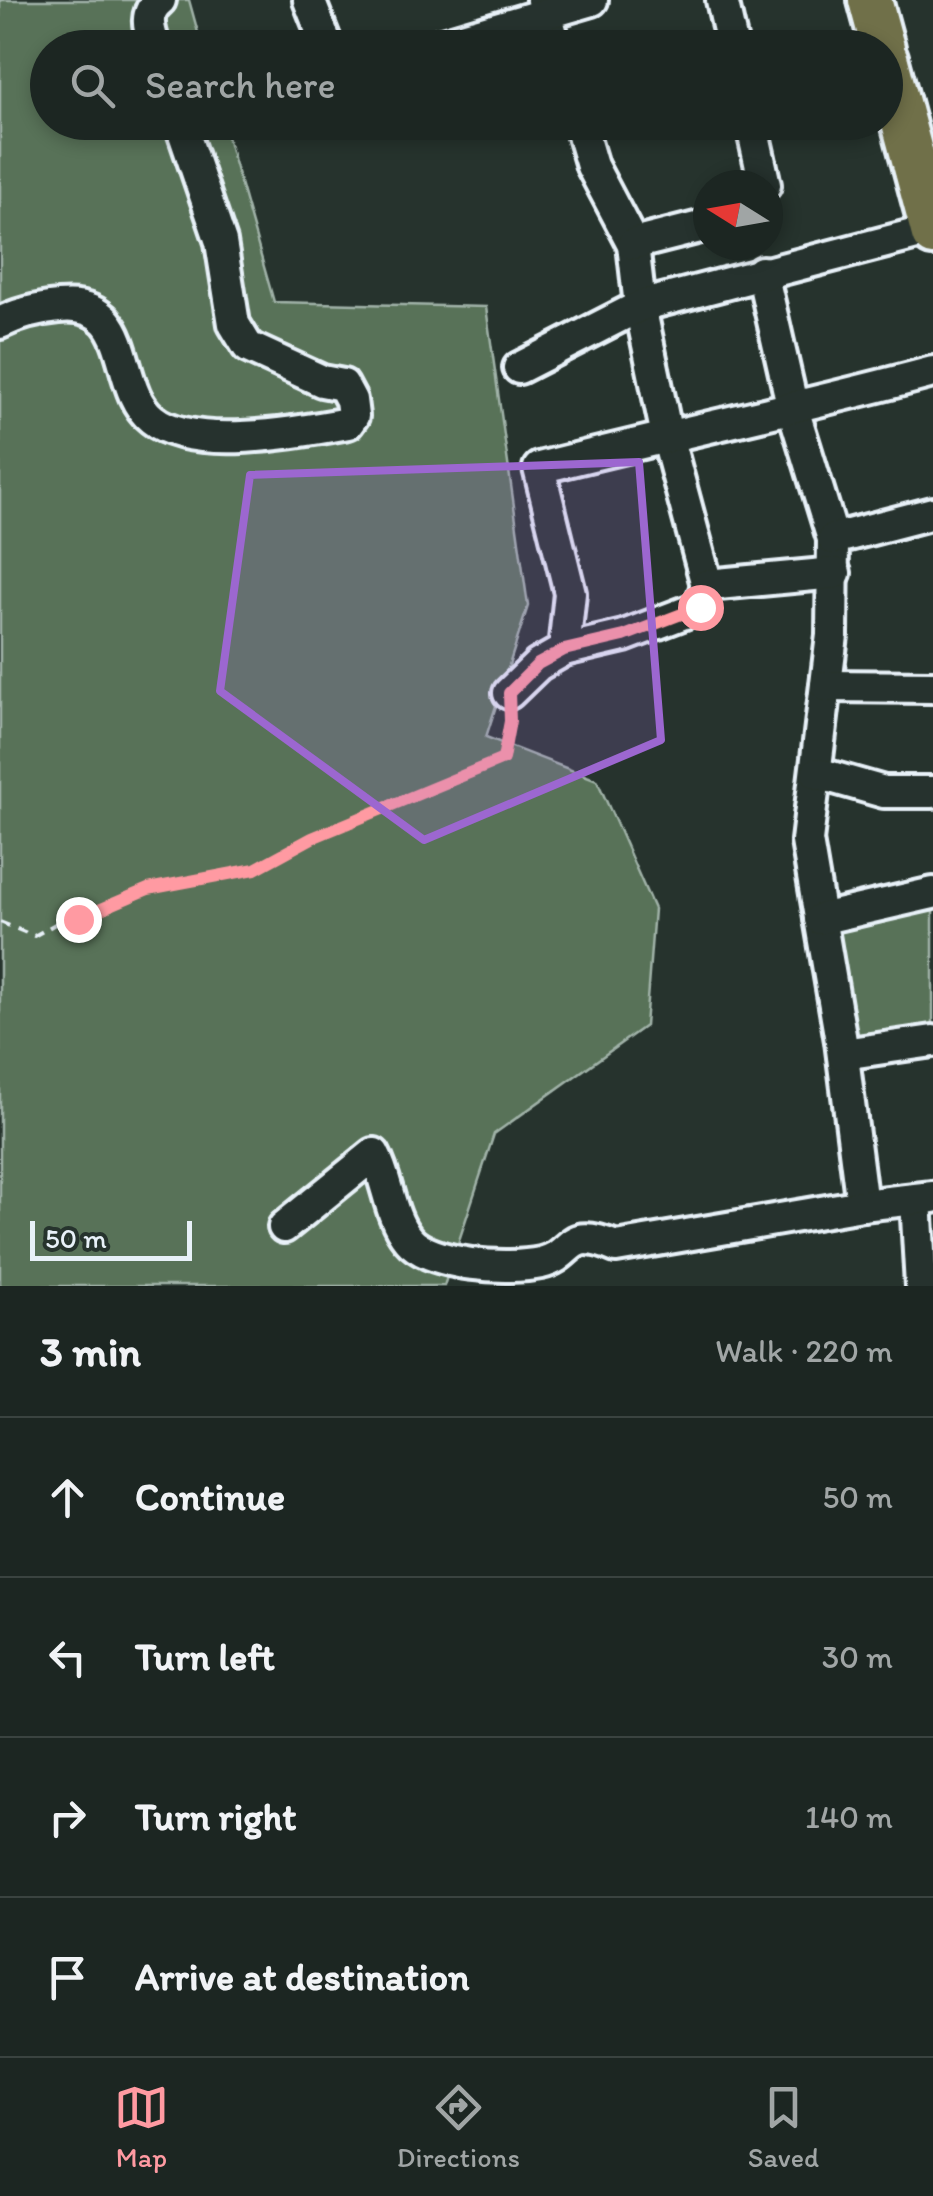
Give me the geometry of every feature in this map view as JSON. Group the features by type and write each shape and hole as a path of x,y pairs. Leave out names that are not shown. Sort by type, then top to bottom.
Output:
{"highway":[{"path":"870,0 878,30"},
{"path":"903,122 932,232"}],"street":[{"path":"149,30 153,6 160,0"},
{"path":"309,0 321,30"},
{"path":"478,30 544,6 592,0"},
{"path":"722,0 729,30"},
{"path":"0,323 42,308 77,305 91,310 115,332 138,404 151,419 182,434 274,433 348,423 354,416 343,385 322,381 248,347 234,324 221,242 186,140"},
{"path":"509,693 538,664 564,650 624,636 700,607 707,585 667,436 640,306 634,244 592,166 584,140"},
{"path":"754,140 761,170"},
{"path":"634,244 693,229"},
{"path":"519,368 640,306 932,232"},
{"path":"762,272 794,410 834,539 826,686 807,841 862,1205"},
{"path":"564,650 570,593 540,468 794,410 933,372"},
{"path":"834,539 933,513"},
{"path":"707,585 835,574"},
{"path":"826,686 933,687"},
{"path":"817,773 884,792 933,792"},
{"path":"820,918 933,894"},
{"path":"842,1054 933,1041"},
{"path":"284,1227 374,1154 408,1240 428,1255 493,1266 543,1263 569,1243 593,1237 616,1247 924,1198 921,1286"}],"path":[{"path":"0,922 34,936 70,916 78,919 148,889 255,869 312,838 503,759 510,721 509,693"}],"highlighted area":[{"path":"639,462 661,740 424,840 220,691 250,475"}],"green space":[{"path":"0,0 189,0 197,30 30,30 30,140 228,140 274,302 486,307 528,606 486,737 597,780 654,909 645,1026 494,1134 444,1286 0,1286"},
{"path":"933,902 933,1033 856,1039 837,924"}],"route":[{"path":"78,919 148,889 255,869 312,838 503,759 510,721 509,693 538,664 564,650 624,636 700,607"}]}
